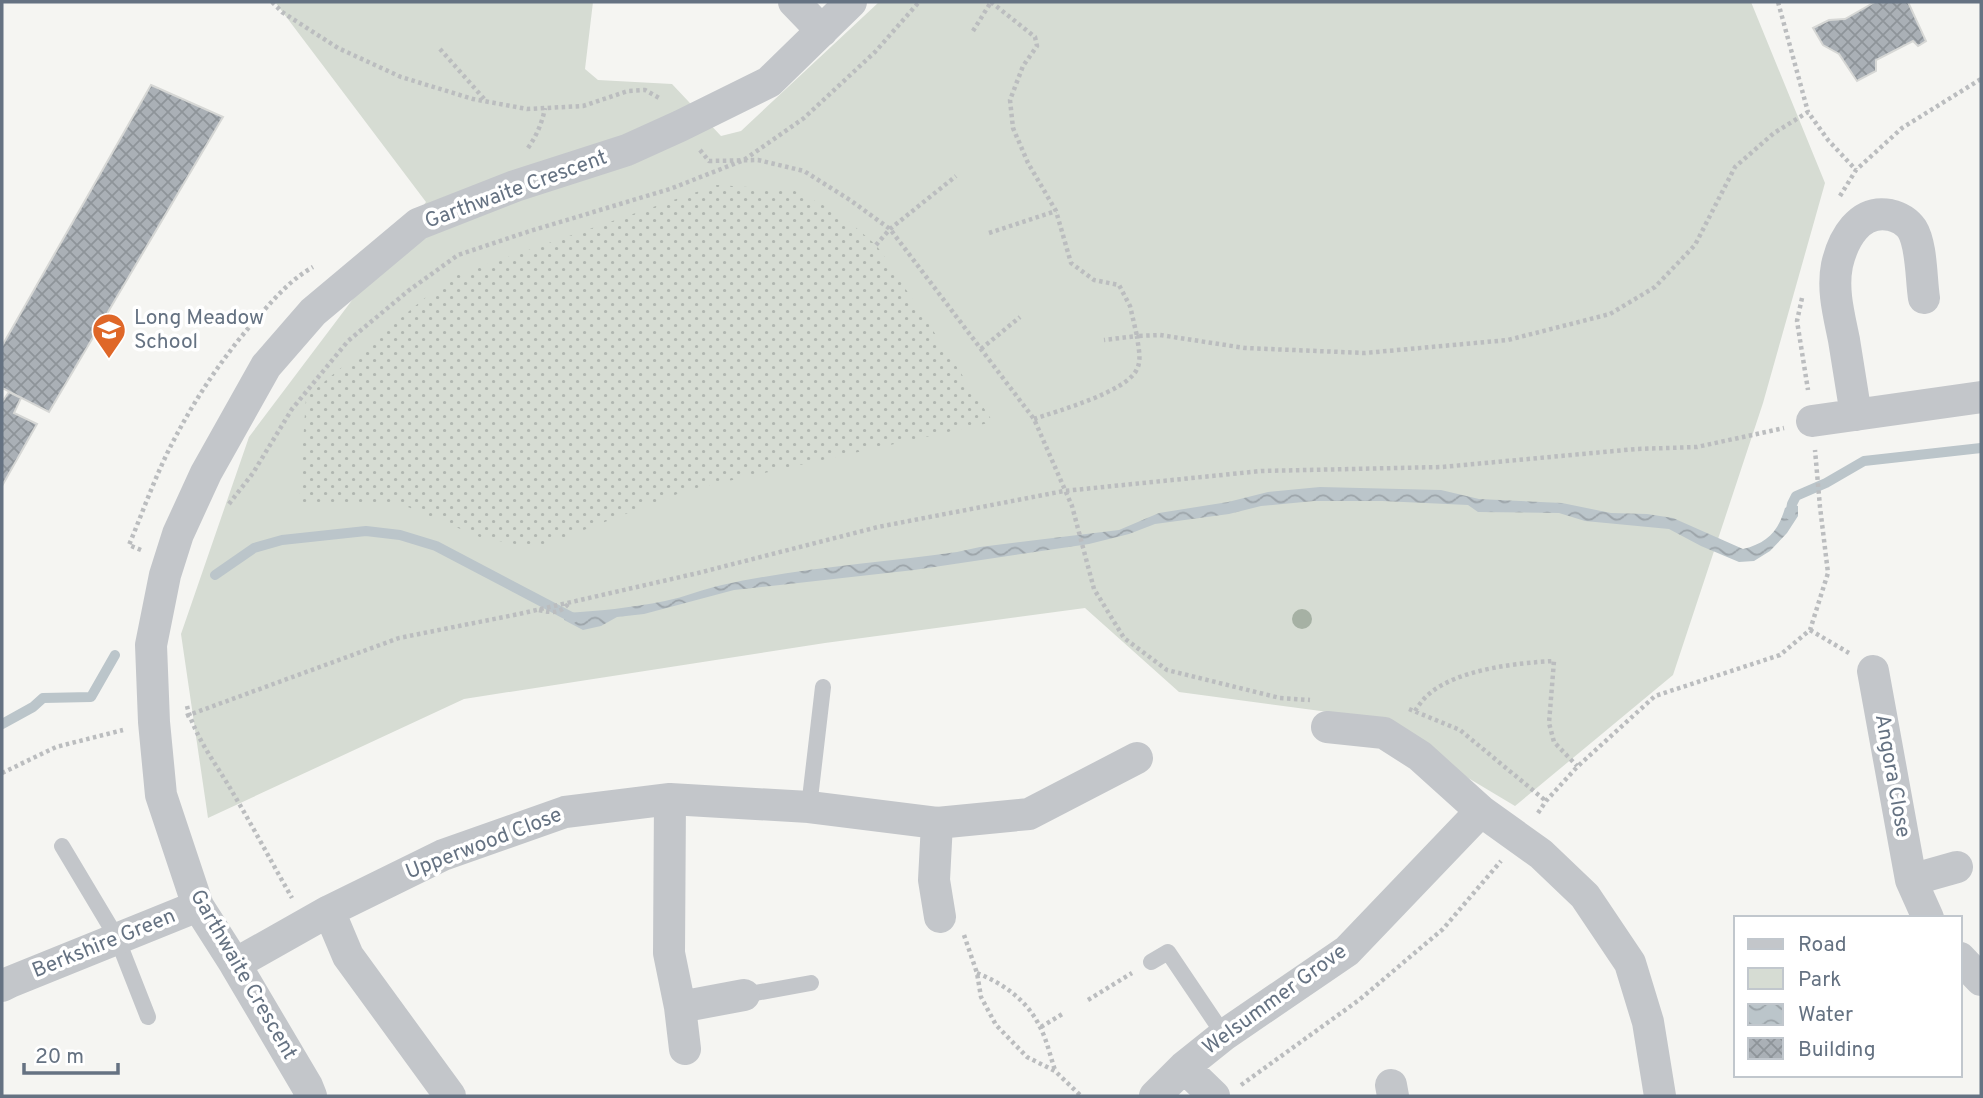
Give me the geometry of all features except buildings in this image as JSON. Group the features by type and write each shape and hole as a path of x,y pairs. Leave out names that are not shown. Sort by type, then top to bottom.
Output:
{"street":[{"path":"794,2 822,31"},
{"name":"Garthwaite Crescent","path":"311,1096 235,964 198,906 160,795 151,645 165,575 178,534 206,473 267,366 313,312 418,224 514,186 627,150 769,82 852,2"},
{"path":"1856,415 1835,287 1841,254 1854,227 1861,220 1881,214 1892,215 1910,226 1917,243 1924,298"},
{"path":"1812,421 1981,397"},
{"name":"Angora Close","path":"1873,671 1910,880 1927,916"},
{"path":"1324,714 1384,733 1420,757 1481,811 1521,839 1585,896 1630,962 1648,1022 1660,1096"},
{"name":"Upperwood Close","path":"235,964 319,917 443,855 565,812 670,799 809,807 937,823 1029,814 1137,758"},
{"path":"670,799 669,953 685,1049"},
{"name":"Welsummer Grove","path":"1155,1096 1184,1067 1224,1035 1347,951 1481,811"},
{"path":"937,823 934,880 940,917"},
{"path":"1910,880 1957,867"},
{"name":"Berkshire Green","path":"4,983 198,906"},
{"path":"319,917 450,1096"},
{"path":"1962,960 1981,980"},
{"path":"680,1007 744,995"},
{"path":"1184,1067 1226,1092"}],"lane":[{"path":"809,807 823,687"},
{"path":"62,846 117,938 148,1017"},
{"path":"1151,962 1168,952 1224,1035"},
{"path":"744,995 811,983"}],"path":[{"path":"272,2 282,12 338,48 401,77 473,99 527,109 583,106 628,91 645,90 663,100 709,161 758,160 804,171 890,229 1034,419 1072,506 1094,589 1124,638 1167,670 1280,698 1324,714"},
{"path":"223,511 253,473 292,408 348,341 408,291 458,256 530,230 670,189 744,160 804,118 875,52 919,2"},
{"path":"974,31 991,2 1035,37 1037,46 1023,66 1010,100 1013,128 1028,163 1056,211 1072,263 1094,280 1119,285 1130,306 1137,337 1140,361 1137,372 1129,380 1093,399 1034,419"},
{"path":"1778,2 1808,112 1828,141 1856,170"},
{"path":"440,49 487,101"},
{"path":"1104,340 1160,335 1245,348 1365,354 1508,340 1610,314 1655,287 1695,245 1735,167 1774,133 1808,112"},
{"path":"876,245 890,229 956,176"},
{"path":"989,233 1056,211"},
{"path":"981,349 1020,317"},
{"path":"2,773 56,747 154,722 189,716 400,638 698,573 878,527 1064,491 1261,471 1442,467 1636,449 1698,447 1812,421"},
{"path":"1226,1092 1359,1000 1443,929 1521,839 1546,801 1577,766 1655,696 1780,655 1810,630 1828,573 1817,467"},
{"path":"537,610 552,613 563,610 569,602"},
{"path":"1810,630 1864,662 1873,671"},
{"path":"1415,711 1428,695 1450,680 1525,662 1554,661 1549,723 1554,742 1577,766"},
{"path":"187,705 189,716 207,752 319,917"},
{"path":"1402,706 1460,730 1546,801"},
{"path":"940,917 961,926 977,973 981,998 996,1025 1027,1057 1055,1071 1082,1096"},
{"path":"1087,1000 1151,962"},
{"path":"977,973 995,981 1021,999 1041,1027 1055,1071"},
{"path":"1041,1027 1064,1013"}],"green space":[{"path":"275,2 593,2 585,69 598,80 672,84 721,136 741,131 879,2 1751,2 1825,183 1763,403 1673,675 1515,806 1366,717 1179,692 1085,608 825,643 464,699 208,818 181,634 249,437 426,202"},
{"path":"717,185 793,190 839,213 876,245 993,422 688,490 537,548 482,538 396,502 299,505 306,397 450,277"}],"water":[{"path":"1320,487 1441,490 1479,499 1562,503 1611,513 1647,514 1673,518 1743,549 1765,540 1779,524 1785,508 1792,504 1798,506 1798,516 1770,551 1754,561 1739,562 1669,529 1585,521 1559,513 1478,512 1468,505 1314,501 1261,506 1229,514 1155,524 1089,544 914,570 734,590 644,614 617,617 601,626 583,630 564,620 564,613 652,603 751,579 1119,530 1159,513 1228,502 1268,492"}],"waterway":[{"path":"1790,515 1796,496 1826,483 1864,461 1981,448"},
{"path":"215,575 254,548 282,540 366,531 400,535 436,546 573,618"},
{"path":"2,724 33,707 43,698 91,697 115,655"}],"place":[{"name":"Long Meadow School","path":"109,360"}]}
